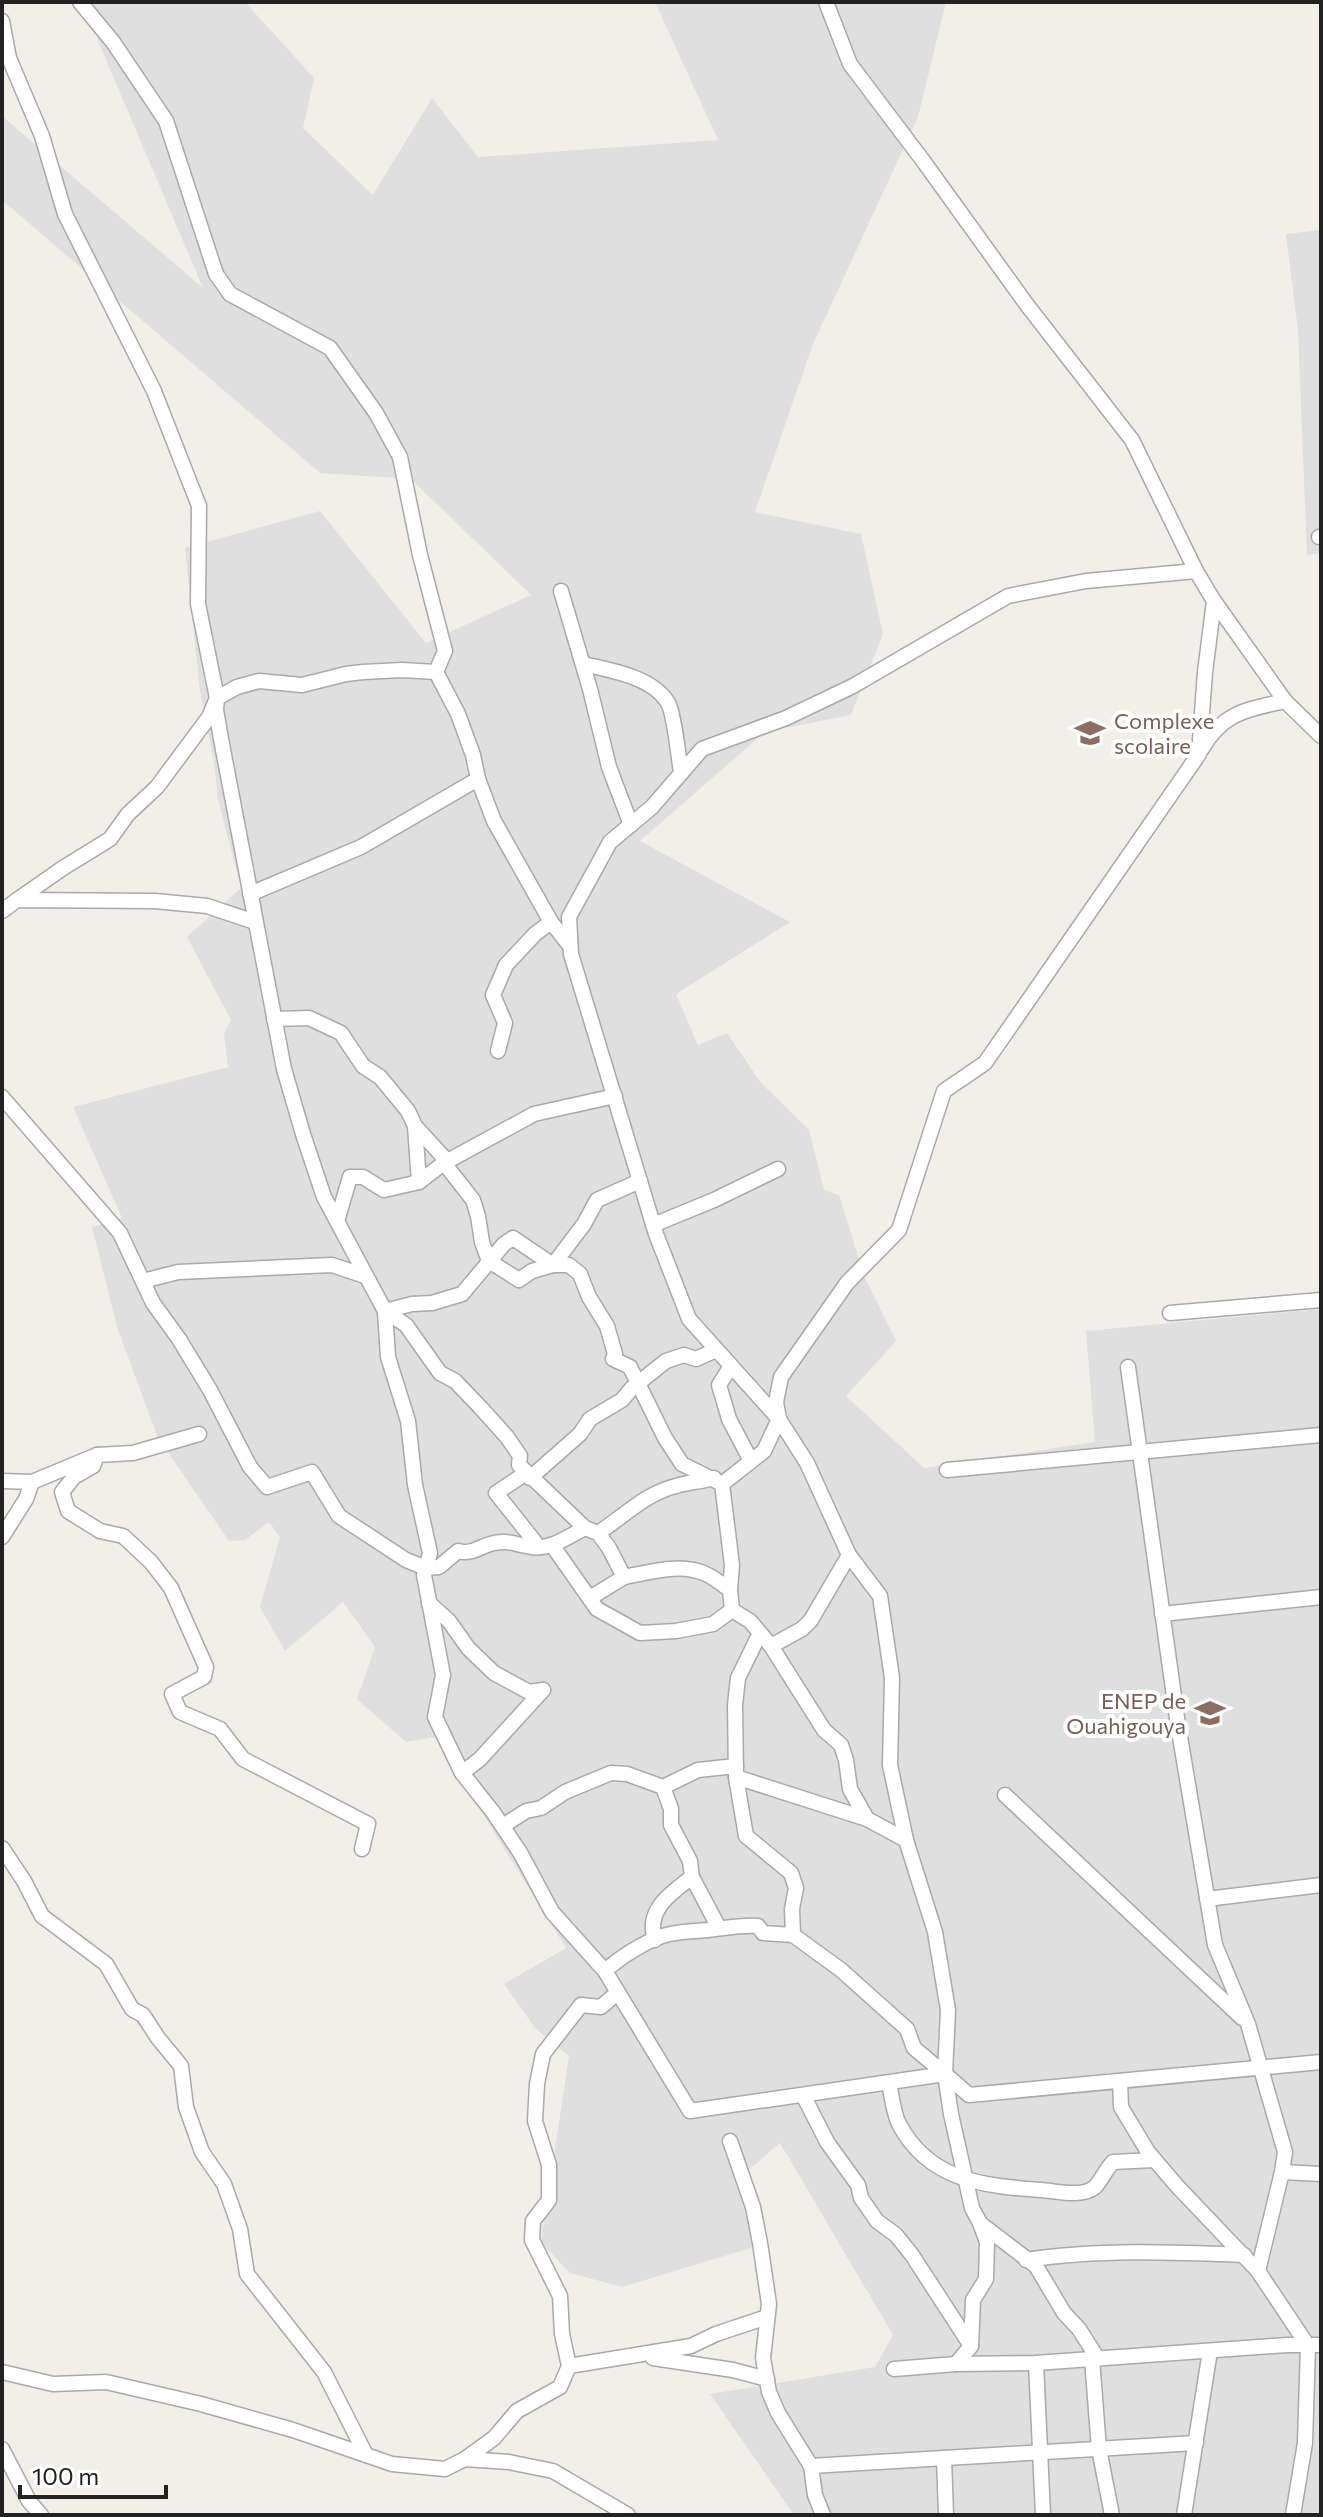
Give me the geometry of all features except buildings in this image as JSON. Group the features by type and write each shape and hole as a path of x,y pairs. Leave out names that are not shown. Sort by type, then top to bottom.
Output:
{"street":[{"path":"80,2 113,42 166,121 216,274 230,294 330,348 376,413 400,457 420,555 445,651 436,672"},
{"path":"826,2 850,64 1027,305 1132,440 1196,571 1214,601 1285,701 1321,736"},
{"path":"2,21 9,58 42,136 65,214 154,391 199,506 198,604 284,1069 324,1197 385,1311 388,1357 408,1421 415,1485 430,1553 424,1575 443,1675 435,1717 462,1773 503,1826 552,1912 605,1971 690,2111 945,2074"},
{"path":"956,2364 971,2346 973,2300 986,2279 987,2242 972,2208 951,2114 945,2074 948,2010 935,1932 906,1840 890,1765 892,1678 880,1596 849,1555 807,1463 779,1419 689,1319 653,1225 571,947 569,917 610,842 652,807 702,749 786,718 853,686 1008,596 1086,581 1196,571"},
{"path":"561,591 609,767 631,825"},
{"path":"1199,754 1214,601"},
{"path":"583,664 637,677 668,702 681,773"},
{"path":"2,911 110,839 128,814 157,787 209,717 217,698 237,687 259,681 302,685 363,672 436,672"},
{"path":"436,672 458,714 494,821 551,922 571,947"},
{"path":"2,1097 8,1114 120,1233 153,1303 179,1339 224,1414 250,1467 267,1487 312,1472 339,1516 406,1560 426,1568 439,1567 458,1551 469,1553 492,1543 511,1541 533,1548 545,1546 592,1530 676,1485 718,1481 764,1451 779,1419 776,1402 781,1377 847,1283 899,1230 944,1091 985,1063 1199,754 1211,732 1231,717 1285,701"},
{"path":"250,894 361,847 478,779"},
{"path":"17,900 155,901 207,906 255,922"},
{"path":"498,1051 505,1023 493,995 506,965 551,922"},
{"path":"274,1019 309,1018 341,1033 363,1066 380,1077 408,1111 415,1126 473,1200 489,1261 519,1280 532,1271 553,1265 569,1265 580,1274 589,1297 607,1326 615,1354 613,1359 630,1367 665,1438 682,1464 718,1481"},
{"path":"337,1221 350,1177 363,1177 384,1190 419,1182 446,1162 534,1114 615,1096"},
{"path":"415,1126 419,1182"},
{"path":"653,1225 778,1169"},
{"path":"553,1265 584,1224 597,1200 640,1181"},
{"path":"385,1311 462,1294 504,1244 513,1238 553,1265"},
{"path":"143,1281 178,1272 332,1265 365,1276"},
{"path":"1170,1313 1321,1300"},
{"path":"385,1311 406,1325 440,1373 455,1381 507,1437 520,1456 519,1465 528,1475 609,1548 624,1577"},
{"path":"716,1350 696,1359 684,1355 666,1361 637,1383 622,1400 590,1419 580,1434 528,1475 496,1493 597,1609 640,1633 676,1631 713,1624 732,1610"},
{"path":"731,1366 719,1385 729,1419 751,1461"},
{"path":"1128,1367 1162,1614 1215,1945 1248,2024 1285,2152 1258,2271"},
{"path":"2,1481 32,1482 97,1455 133,1453 199,1434"},
{"path":"947,1470 1321,1435"},
{"path":"97,1455 93,1466 74,1477 62,1492 68,1511 100,1531 123,1536 151,1562 171,1588 206,1667 204,1677 172,1694 180,1712 220,1729 243,1759 368,1824 362,1849"},
{"path":"718,1481 732,1565 732,1610"},
{"path":"2,1537 26,1499 32,1482"},
{"path":"771,1646 802,1629 811,1620 849,1555"},
{"path":"590,1598 624,1577 667,1569 692,1570 709,1575 730,1590"},
{"path":"1162,1614 1321,1597"},
{"path":"429,1603 449,1621 468,1648 494,1673 529,1692 543,1690 480,1759 462,1773"},
{"path":"732,1610 750,1621 771,1646 824,1730 841,1745 850,1789 867,1819"},
{"path":"760,1633 738,1678 735,1705 736,1772 746,1836 791,1873 796,1888 792,1909 793,1935"},
{"path":"503,1826 526,1811 541,1808 565,1792 611,1773 627,1774 663,1787 698,1770 736,1772 867,1819 906,1840"},
{"path":"663,1787 671,1809 671,1825 690,1861 692,1877 719,1928"},
{"path":"1005,1795 1248,2024"},
{"path":"2,1848 42,1916 106,1964 132,2009 143,2015 181,2066 186,2107 202,2152 224,2184 240,2229 247,2274 324,2372 366,2455"},
{"path":"655,1940 651,1928 654,1913 672,1892 692,1877"},
{"path":"1207,1899 1321,1885"},
{"path":"605,1971 616,1960 674,1933 737,1925 758,1926 763,1933 793,1935 841,1970 907,2029 914,2048 969,2095 1321,2062"},
{"path":"2,2372 53,2384 106,2382 120,2385 262,2421 392,2464 445,2469 465,2459 494,2438 517,2411 560,2387 569,2366 562,2334 560,2296 532,2240 533,2221 549,2200 549,2165 535,2121 537,2084 543,2054 581,2005 601,2007 617,1993"},
{"path":"1120,2081 1121,2107 1154,2160 1258,2271 1315,2346 1305,2443 1293,2515"},
{"path":"889,2083 898,2122 919,2152 935,2166 966,2180 1007,2188 1082,2193 1096,2186 1113,2162 1154,2160"},
{"path":"803,2095 827,2142 858,2185 861,2198 877,2221 896,2235 912,2255 971,2346"},
{"path":"730,2141 753,2207 769,2304 763,2358 769,2392 778,2413 811,2466 815,2495 823,2515"},
{"path":"1282,2172 1321,2174"},
{"path":"980,2223 1036,2266 1064,2313 1079,2329 1095,2359 1099,2449 1112,2515"},
{"path":"1026,2260 1084,2252 1244,2255"},
{"path":"569,2366 691,2346 767,2317"},
{"path":"894,2369 1036,2363 1287,2345 1315,2346"},
{"path":"1184,2515 1210,2351"},
{"path":"637,2356 733,2370 767,2379"},
{"path":"1036,2363 1043,2515"},
{"path":"811,2466 1196,2443"},
{"path":"1305,2443 1321,2443"},
{"path":"2,2449 29,2501 41,2515"},
{"path":"944,2458 946,2515"},
{"path":"465,2459 509,2462 553,2471 628,2515"}],"shaded area":[{"path":"93,2 245,2 314,78 303,128 373,195 432,98 478,157 718,140 655,2 946,2 918,117 813,344 755,512 861,534 883,634 851,715 765,732 640,841 790,922 676,994 698,1045 727,1033 761,1083 809,1130 824,1190 839,1195 865,1278 896,1341 846,1396 924,1468 1095,1442 1086,1331 1321,1309 1321,2515 794,2515 710,2394 875,2367 893,2335 780,2143 744,2174 757,2246 622,2287 570,2273 541,2242 569,2056 535,2028 504,1984 566,1948 435,1737 406,1742 357,1699 375,1647 343,1602 285,1651 260,1607 280,1537 269,1522 245,1540 229,1541 158,1438 118,1330 92,1227 122,1218 73,1107 228,1067 224,1034 231,1020 187,937 241,888 218,799 200,690 185,548 320,511 426,643 531,595 411,479 320,473 2,200 2,116 203,288 98,41"},
{"path":"1321,230 1321,553 1307,555 1298,330 1286,234"}],"place":[{"name":"Complexe scolaire","path":"1090,733"},
{"name":"ENEP de Ouahigouya","path":"1210,1713"}]}
